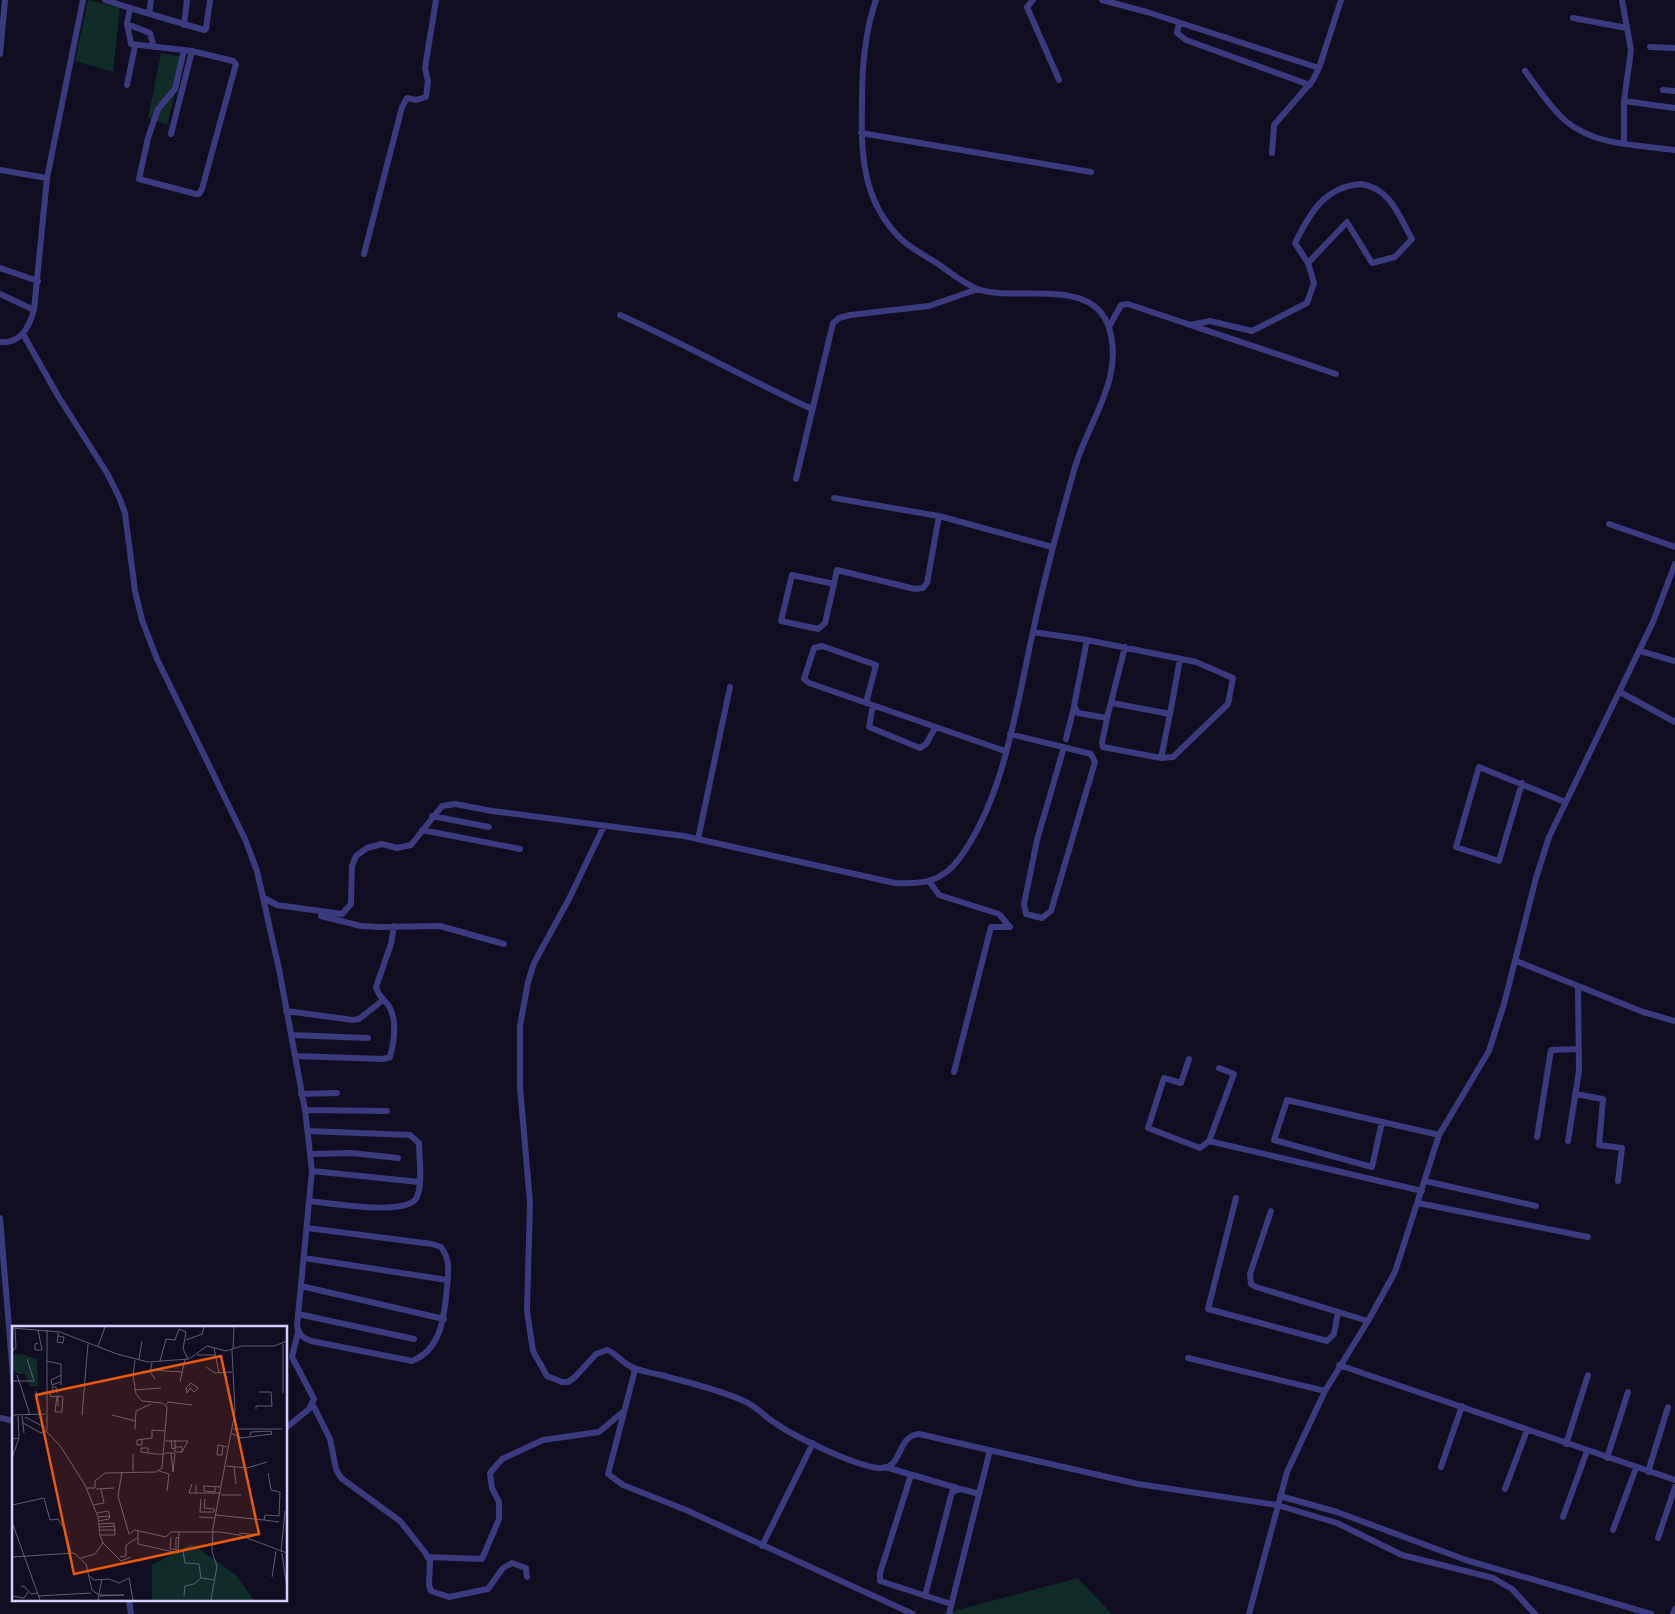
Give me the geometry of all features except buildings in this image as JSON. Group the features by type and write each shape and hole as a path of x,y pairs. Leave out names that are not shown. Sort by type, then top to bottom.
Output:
{"street":[{"path":"0,54 5,0"},
{"path":"0,342 16,339 23,334 29,326 34,310 47,178 83,0"},
{"path":"105,0 205,30 210,0"},
{"path":"149,14 151,0"},
{"path":"184,25 187,0"},
{"path":"364,254 402,107 407,98 416,100 426,97 428,82 425,68 436,0"},
{"path":"348,922 352,896 352,866 356,856 367,848 382,844 404,848 416,840 432,816 442,806 454,804 698,839 894,883 919,884 940,878 958,861 977,830 992,794 1010,734 1052,547 1077,459 1109,384 1112,364 1109,327 1098,311 1081,299 1040,293 994,294 978,289 904,242 889,226 876,204 864,175 861,133 862,73 876,0"},
{"path":"1033,0 1027,7 1059,80"},
{"path":"1102,0 1319,68"},
{"path":"1272,153 1274,125 1310,85 1319,68 1341,0"},
{"path":"1622,0 1631,50 1624,101 1624,144"},
{"path":"130,8 127,24 129,41 135,46 154,47 184,50 192,51 233,61 236,64 202,189 199,194 139,179 148,138 158,109 175,89 184,50"},
{"path":"1573,18 1627,28"},
{"path":"1179,23 1177,33 1186,40 1310,85"},
{"path":"127,24 150,33 154,47"},
{"path":"127,85 135,46"},
{"path":"1650,47 1675,48"},
{"path":"171,134 192,51"},
{"path":"1525,71 1568,122 1594,137 1624,144 1675,150"},
{"path":"1663,90 1675,91"},
{"path":"1624,101 1675,108"},
{"path":"861,133 1091,172"},
{"path":"0,170 47,178"},
{"path":"1189,325 1210,321 1252,331 1307,303 1314,283 1308,263 1294,243 1310,214 1325,198 1345,186 1374,186 1383,192 1412,239 1395,257 1372,264 1347,222 1308,263"},
{"path":"0,268 38,281"},
{"path":"796,479 830,330 838,318 929,306 978,289"},
{"path":"0,294 34,310"},
{"path":"1109,327 1124,304 1336,374"},
{"path":"620,315 676,340 751,381 812,409"},
{"path":"23,334 58,396 107,473 126,513 135,591 142,620 170,688 245,839 257,871 266,907 291,1035 311,1154 310,1201 298,1314 298,1332 294,1346 293,1361 312,1394 313,1405 330,1439 336,1469 341,1478 400,1521 428,1558 429,1586 431,1591 442,1597 466,1595 488,1590 503,1568 512,1563 526,1568 527,1577"},
{"path":"834,498 939,516 1052,547"},
{"path":"834,584 792,575 782,622 818,629 822,628 825,623 834,584 837,570 915,589 923,588 927,583 939,516"},
{"path":"1609,524 1675,547"},
{"path":"1249,1614 1287,1472 1339,1365 1368,1321 1395,1272 1439,1135 1489,1051 1516,961 1543,852 1565,802 1640,651 1675,564"},
{"path":"1033,632 1088,640 1125,647 1196,662 1233,678 1228,704 1173,757 1161,758 1103,747 1102,743 1107,718 1125,647"},
{"path":"1066,739 1088,640"},
{"path":"935,728 926,744 920,748 869,726 870,704 876,665 822,646 814,648 804,679 870,704 935,728 1005,751"},
{"path":"1640,651 1675,661"},
{"path":"1161,758 1180,659"},
{"path":"698,839 730,686"},
{"path":"1620,692 1675,722"},
{"path":"1112,703 1170,714"},
{"path":"1074,706 1078,713 1107,718"},
{"path":"1010,734 1064,747 1091,754 1094,757 1095,766 1050,911 1042,918 1026,914 1024,904 1037,840 1064,747"},
{"path":"1522,783 1498,861 1456,847 1479,767 1522,783 1565,802"},
{"path":"432,816 489,827"},
{"path":"604,826 570,899 534,963 523,1000 520,1026 520,1086 530,1210 527,1311 533,1351 544,1371 555,1380 568,1382 602,1350 611,1351 635,1370 608,1474 623,1485 686,1510 913,1614"},
{"path":"422,830 520,849"},
{"path":"929,881 939,895 999,914 1010,927 991,927 954,1072"},
{"path":"264,898 277,905 336,914 342,914 349,908"},
{"path":"266,907 361,926 440,926 504,944"},
{"path":"295,1056 387,1058 392,1046 394,1021 389,1007 377,993 376,987 394,926"},
{"path":"1516,961 1643,1012 1675,1020"},
{"path":"1568,1141 1579,1049 1578,986"},
{"path":"286,1011 353,1020 359,1019 383,1000"},
{"path":"291,1035 368,1038"},
{"path":"1537,1137 1551,1050 1579,1049"},
{"path":"1189,1059 1181,1084 1164,1078 1148,1128 1200,1148 1209,1141 1234,1074 1219,1068"},
{"path":"301,1094 337,1093"},
{"path":"1575,1094 1603,1099 1599,1145 1622,1148 1618,1181"},
{"path":"1382,1122 1372,1166 1274,1140 1287,1100 1439,1135"},
{"path":"304,1110 387,1111"},
{"path":"308,1131 414,1137 419,1143 417,1196 410,1205 403,1208 392,1208 310,1201"},
{"path":"1209,1141 1422,1191"},
{"path":"311,1154 351,1153 398,1158"},
{"path":"312,1171 419,1182"},
{"path":"1425,1181 1536,1206"},
{"path":"1236,1198 1208,1309 1328,1341 1334,1334 1338,1312"},
{"path":"1418,1203 1588,1237"},
{"path":"1271,1211 1250,1274 1251,1284 1368,1321"},
{"path":"0,1218 12,1364"},
{"path":"298,1332 303,1338 311,1341 412,1361 428,1352 444,1319 448,1260 446,1253 438,1245 307,1228"},
{"path":"304,1258 447,1280"},
{"path":"301,1286 444,1319"},
{"path":"298,1314 414,1339"},
{"path":"288,1350 294,1346"},
{"path":"1188,1358 1325,1391"},
{"path":"1339,1365 1675,1480"},
{"path":"631,1367 718,1391 746,1402 775,1423 813,1443 869,1466 886,1467 979,1494"},
{"path":"1566,1444 1588,1375"},
{"path":"1607,1458 1628,1392"},
{"path":"288,1426 313,1405"},
{"path":"1441,1466 1462,1406"},
{"path":"1648,1472 1668,1407"},
{"path":"428,1558 482,1560 499,1518 499,1502 492,1488 490,1473 502,1459 543,1440 599,1432 624,1410"},
{"path":"1506,1489 1527,1430"},
{"path":"886,1467 895,1462 905,1441 915,1434 1138,1484 1277,1505 1337,1523 1402,1555 1502,1581 1535,1614"},
{"path":"762,1546 813,1443"},
{"path":"949,1614 990,1450"},
{"path":"1563,1517 1587,1451"},
{"path":"1613,1530 1636,1468"},
{"path":"911,1475 878,1577 880,1581 887,1585 952,1604"},
{"path":"925,1596 952,1492 957,1488"},
{"path":"1658,1538 1675,1488"},
{"path":"1280,1496 1337,1512 1466,1560 1651,1614"},
{"path":"1673,1614 1675,1608"}],"green space":[{"path":"88,0 120,8 113,72 75,61"},
{"path":"161,53 184,57 167,125 148,118"},
{"path":"1078,1578 1112,1614 942,1614"}]}
